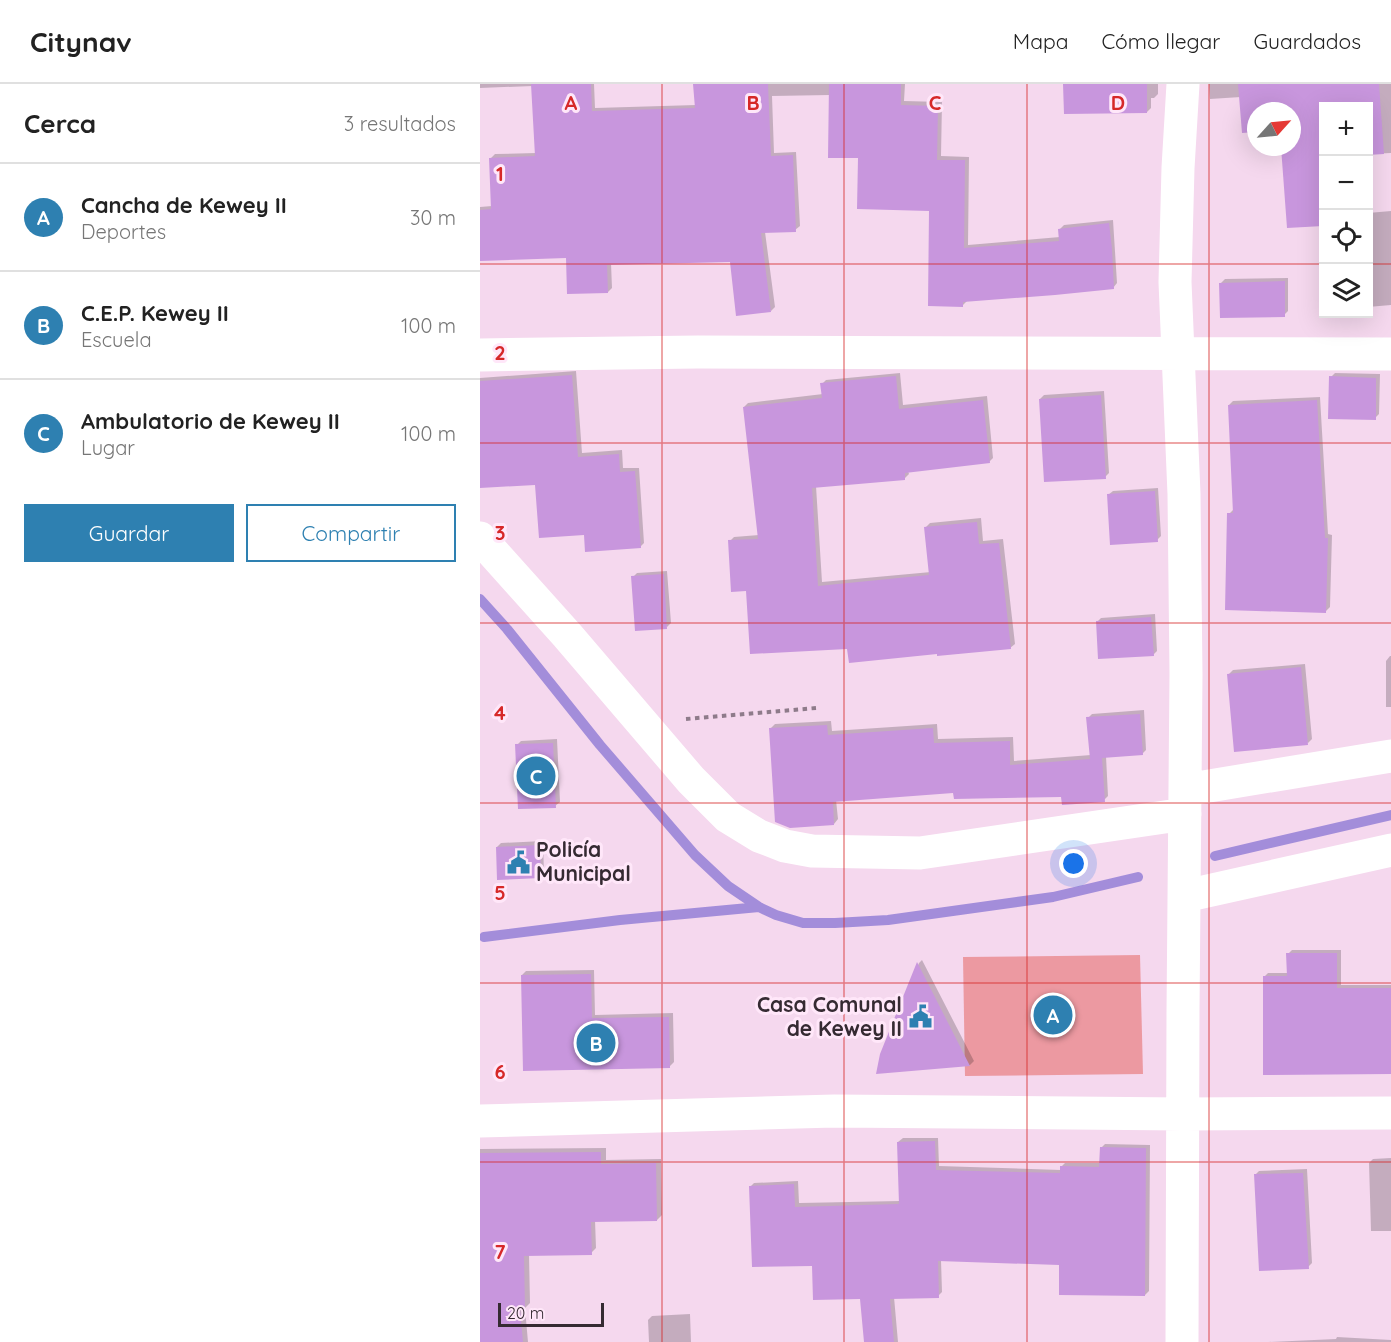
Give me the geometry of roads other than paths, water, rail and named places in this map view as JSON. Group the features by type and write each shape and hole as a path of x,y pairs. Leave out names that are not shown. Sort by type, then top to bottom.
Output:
{"street":[{"path":"1182,1342 1186,663 1184,494 1176,271 1178,168 1183,84"},
{"path":"480,355 698,352 1391,354"},
{"path":"480,538 567,635 691,780 728,818 759,836 785,846 812,851 920,853 1185,802 1391,756"},
{"path":"1185,896 1391,849"},
{"path":"480,1121 834,1111 1391,1113"}],"waterway":[{"path":"480,599 507,629 600,745 695,855 728,886 759,907 776,915 803,923 888,920 1053,897 1138,877"},
{"path":"1215,856 1391,815"},
{"path":"484,937 620,920 759,907"}],"place":[{"name":"Ambulatorio de Kewey II","path":"536,776"},
{"name":"Policía Municipal","path":"518,862"},
{"name":"Cancha de Kewey II","path":"1053,1015"},
{"name":"Casa Comunal de Kewey II","path":"920,1017"},
{"name":"C.E.P. Kewey II","path":"596,1043"}]}
